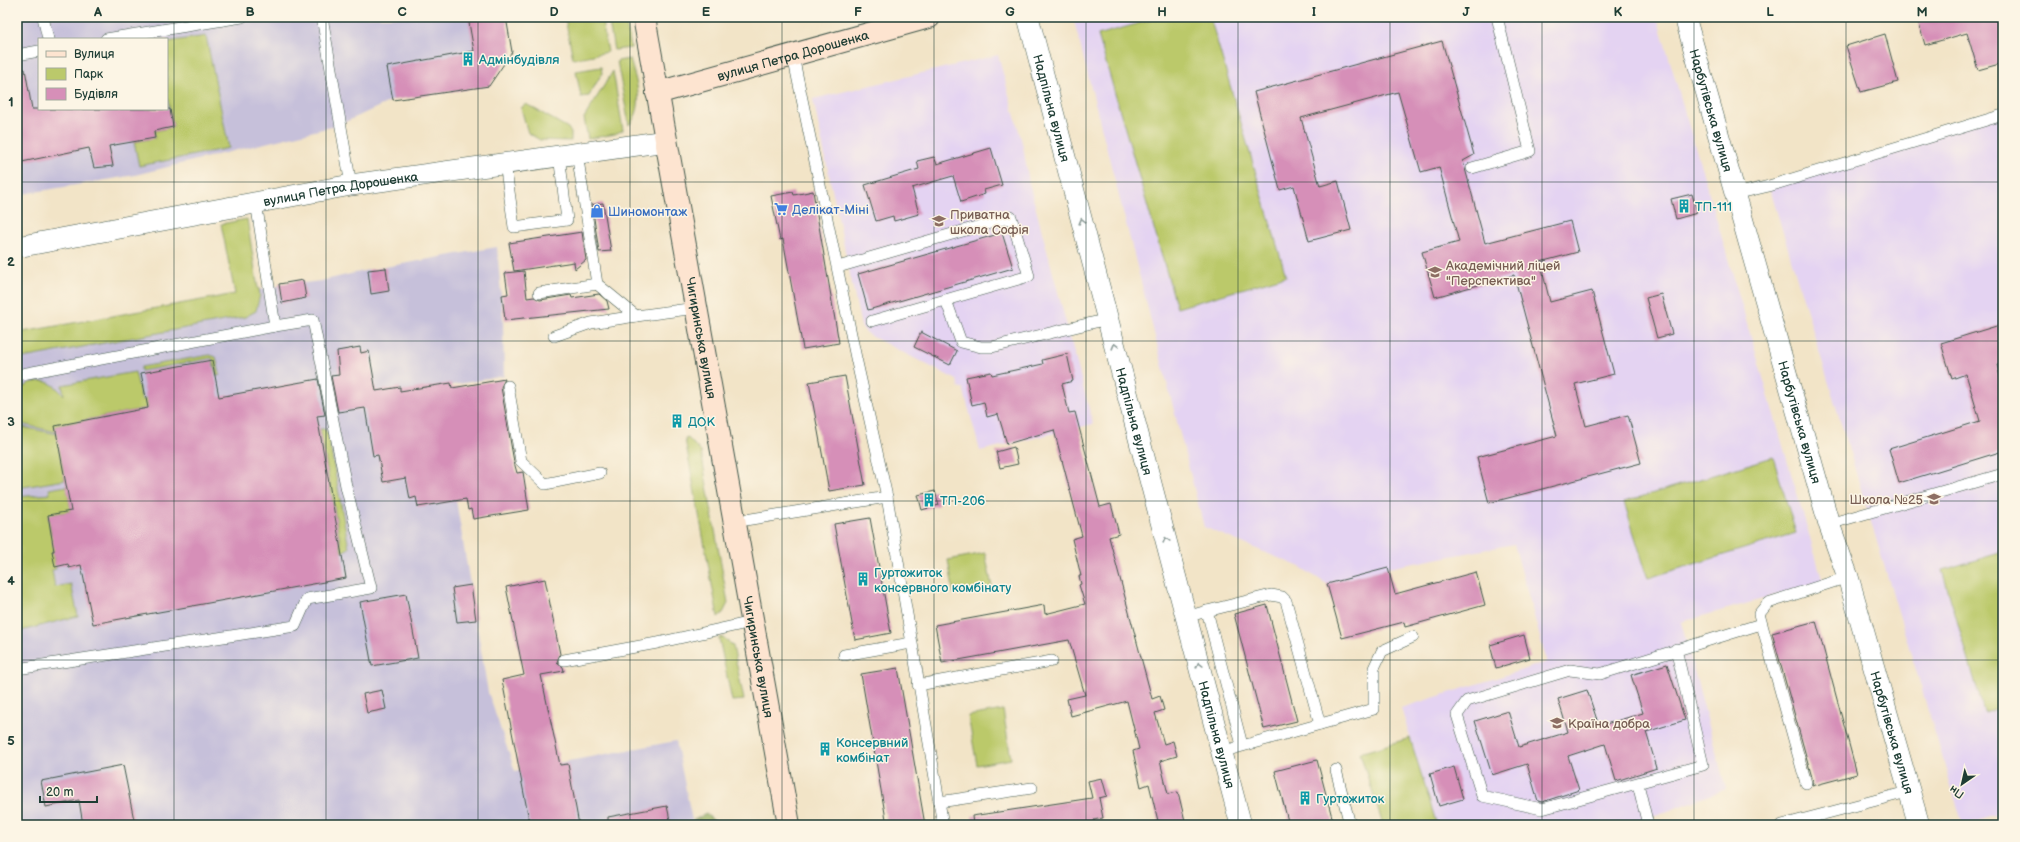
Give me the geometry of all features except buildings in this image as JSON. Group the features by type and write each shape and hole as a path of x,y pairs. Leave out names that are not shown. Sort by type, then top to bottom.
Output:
{"main road":[{"name":"Чигиринська вулиця","path":"644,17 733,522 789,825"},
{"name":"вулиця Петра Дорошенка","path":"657,93 794,56 929,17"}],"street":[{"name":"Надпільна вулиця","path":"1028,17 1241,825"},
{"name":"Нарбутівська вулиця","path":"1685,17 1829,524 1848,577 1911,791 1919,825"},
{"name":"вулиця Петра Дорошенка","path":"17,247 97,239 256,202 350,185 666,141"}],"lane":[{"path":"43,17 48,38"},
{"path":"110,38 172,22 242,17"},
{"path":"322,17 350,185"},
{"path":"1472,168 1530,151 1497,17"},
{"path":"17,55 38,51"},
{"path":"794,56 856,358 887,497 943,825"},
{"path":"1736,194 1769,186 2003,115"},
{"path":"504,163 514,226 567,220 568,154"},
{"path":"568,154 597,284 636,316"},
{"path":"256,202 275,326"},
{"path":"838,267 1012,217 1029,276 872,321"},
{"path":"539,293 597,284"},
{"path":"946,300 961,342 981,347 992,346 1108,319"},
{"path":"554,336 585,324 696,308"},
{"path":"17,376 313,320 346,486 371,588 307,599 295,626 17,669"},
{"path":"508,386 521,462 545,484 600,473"},
{"path":"1829,524 2003,474"},
{"path":"733,522 887,497"},
{"path":"1806,783 1760,624 1759,614 1768,603 1848,577"},
{"path":"1186,617 1271,595 1282,597 1286,601 1320,724"},
{"path":"1207,611 1242,745"},
{"path":"564,660 657,643 752,622"},
{"path":"1676,649 1703,765 1542,809 1482,796 1457,715 1468,701 1570,670 1600,674 1676,649 1760,624"},
{"path":"1221,752 1374,709 1374,668 1382,651 1413,637"},
{"path":"844,655 911,643"},
{"path":"918,685 1052,661"},
{"path":"1336,770 1350,825"},
{"path":"1638,784 1648,825"},
{"path":"939,802 1032,788"},
{"path":"1782,825 1911,791"}],"shaded area":[{"path":"17,17 506,17 489,86 393,100 339,125 135,175 17,195"},
{"name":"Академічний ліцей \"Перспектива\"","path":"1073,17 1657,17 1823,582 1681,622 1726,789 1631,825 1437,825 1401,708 1547,662 1514,544 1388,568 1327,584 1300,567 1204,527"},
{"name":"Приватна школа Софія","path":"998,55 1023,146 1029,183 1093,424 980,451 963,388 959,388 957,380 867,334 861,326 813,99"},
{"name":"Школа №25","path":"2003,115 2003,813 1963,825 1769,186"},
{"path":"497,247 503,318 504,376 447,386 465,499 456,500 488,692 515,771 676,741 693,825 17,825 17,333 279,286 279,284 303,280 304,283 321,281 368,270"}],"green space":[{"path":"565,17 601,17 608,52 573,59"},
{"path":"608,17 625,17 631,48 614,50"},
{"path":"1161,17 1210,17 1286,276 1177,308 1098,35"},
{"path":"206,36 229,148 139,166 134,142 155,138 154,131 173,127 168,100 168,42"},
{"path":"630,59 637,85 638,102 634,118 629,125 617,61"},
{"path":"601,67 602,73 589,96 581,97 576,71"},
{"path":"613,71 623,130 615,134 588,139 584,118"},
{"path":"526,104 568,128 571,133 571,141 540,140 528,133 521,108"},
{"path":"247,219 260,295 256,311 245,317 17,359 17,333 235,294 221,224"},
{"path":"210,355 216,357 220,375 217,376 212,358 141,371 141,367"},
{"path":"135,372 142,400 146,399 148,408 55,426 56,432 17,423 17,386 22,385 25,387 29,383 40,381 52,384 64,395 62,385"},
{"path":"17,426 57,434 65,480 17,488"},
{"path":"320,429 325,429 328,434 349,548 342,552"},
{"path":"688,438 701,452 728,603 723,613 718,617 685,439"},
{"path":"1773,457 1796,533 1648,578 1624,502"},
{"path":"67,486 71,511 48,515 51,534 78,547 52,551 56,569 52,570 55,587 71,584 78,616 17,632 17,497 50,494 49,489"},
{"path":"2003,552 2003,707 1984,712 1942,570"},
{"path":"985,553 992,587 954,594 948,560"},
{"path":"723,637 733,646 744,700 732,701 719,638"},
{"path":"1003,710 1011,759 977,765 968,716"},
{"path":"1410,738 1437,825 1383,825 1360,753"},
{"path":"706,814 719,825 693,825 692,821"}],"place":[{"name":"Адмінбудівля","path":"468,59"},
{"name":"ТП-111","path":"1684,206"},
{"name":"Делікат-Міні","path":"781,209"},
{"name":"Шиномонтаж","path":"597,211"},
{"name":"Приватна школа Софія","path":"939,221"},
{"name":"Академічний ліцей \"Перспектива\"","path":"1435,272"},
{"name":"ДОК","path":"677,421"},
{"name":"Школа №25","path":"1934,499"},
{"name":"ТП-206","path":"929,500"},
{"name":"Гуртожиток консервного комбінату","path":"863,579"},
{"name":"Країна добра","path":"1557,723"},
{"name":"Консервний комбінат","path":"825,749"},
{"name":"Гуртожиток","path":"1305,798"}]}
